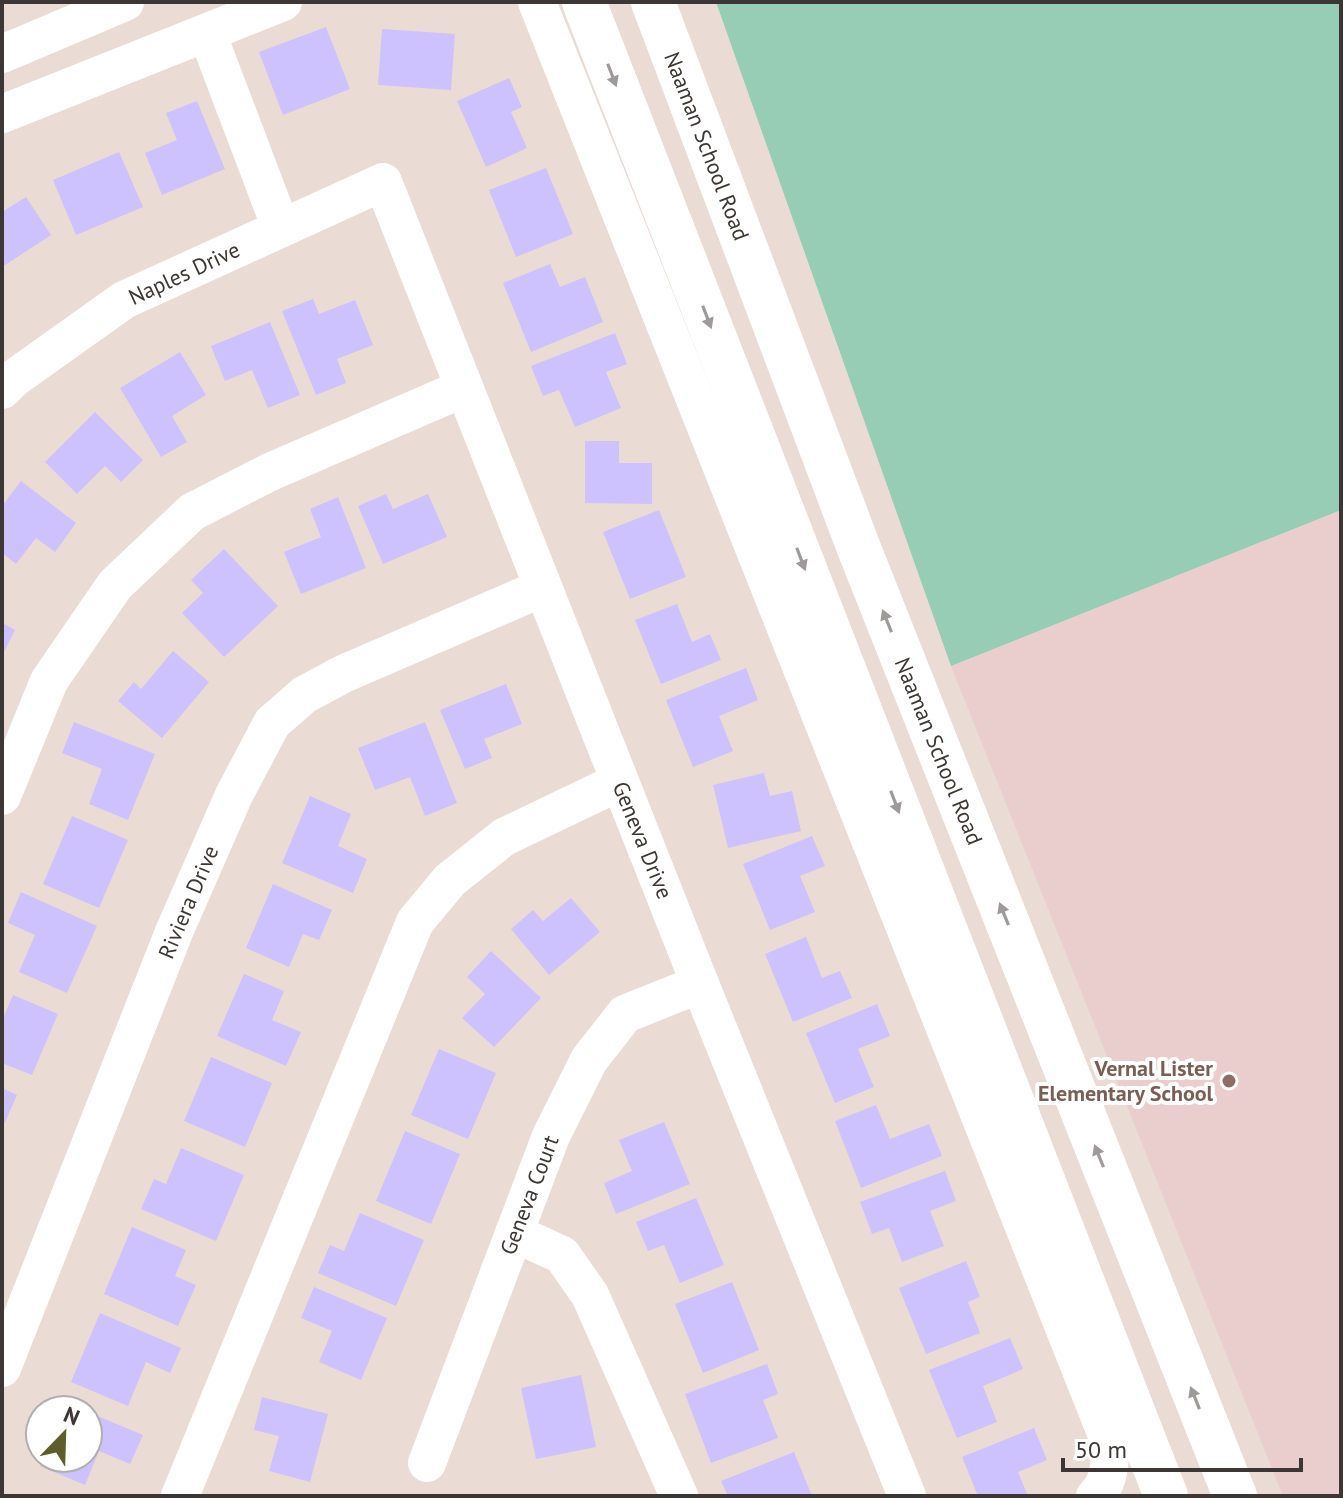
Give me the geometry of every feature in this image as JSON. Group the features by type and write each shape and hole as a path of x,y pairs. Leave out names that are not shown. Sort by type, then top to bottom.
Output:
{"main road":[{"path":"584,2 1166,1496"},
{"name":"Naaman School Road","path":"653,2 858,546 1235,1496"}],"street":[{"path":"2,54 125,2"},
{"path":"2,114 283,2"},
{"path":"537,2 1110,1443 1110,1469 1100,1492 1095,1496"},
{"path":"207,33 281,228"},
{"name":"Naples Drive","path":"2,390 124,300 383,182"},
{"name":"Geneva Drive","path":"383,182 619,782 907,1496"},
{"path":"2,796 49,681 115,585 192,512 270,472 464,388"},
{"name":"Riviera Drive","path":"2,1368 174,932 234,795 272,723 304,695 343,674 542,588"},
{"path":"180,1496 415,922 450,880 504,837 619,782"},
{"name":"Geneva Court","path":"427,1463 551,1136 589,1060 625,1014 700,984"},
{"path":"514,1233 562,1255 590,1295 679,1496"}],"shaded area":[{"name":"Vernal Lister Elementary School","path":"1341,510 1341,1496 1283,1496 951,666"}],"green space":[{"path":"716,2 1341,2 1341,510 951,666"}],"building":[{"path":"326,27 350,89 283,115 259,52"},
{"path":"382,29 455,34 451,90 378,85"},
{"path":"509,78 522,107 511,112 527,148 486,167 457,101"},
{"path":"197,101 225,169 162,195 145,153 177,140 166,113"},
{"path":"119,152 143,207 76,235 53,180"},
{"path":"546,168 573,234 516,257 489,190"},
{"path":"26,197 51,235 2,267 2,212"},
{"path":"550,264 560,287 585,277 603,322 531,352 503,283"},
{"path":"313,299 319,314 355,300 373,345 337,359 346,383 316,395 282,311"},
{"path":"270,322 300,395 268,408 252,370 225,381 211,346"},
{"path":"615,333 627,364 606,372 621,408 575,427 559,390 543,396 531,366"},
{"path":"180,352 206,395 172,416 187,442 161,457 120,388"},
{"path":"95,412 143,460 121,482 105,466 77,494 45,462"},
{"path":"585,441 619,441 619,463 652,463 652,504 585,503"},
{"path":"21,481 76,523 55,552 36,538 16,564 2,553 2,506"},
{"path":"386,494 393,509 428,494 447,537 383,564 358,506"},
{"path":"338,497 366,568 301,594 284,552 321,537 310,509"},
{"path":"659,510 686,577 630,599 603,532"},
{"path":"224,549 278,606 224,657 182,613 203,593 191,580"},
{"path":"677,604 692,642 710,634 721,660 661,684 635,620"},
{"path":"2,623 15,630 2,656"},
{"path":"173,651 209,682 162,738 118,701 134,682 141,689"},
{"path":"746,668 758,700 719,716 733,751 693,767 666,700"},
{"path":"506,684 522,724 484,739 492,758 465,769 440,710"},
{"path":"74,722 155,754 128,820 89,804 102,769 62,753"},
{"path":"425,722 457,803 425,816 410,777 375,790 358,748"},
{"path":"764,773 770,796 792,791 801,831 728,848 713,785"},
{"path":"310,796 351,814 338,846 367,859 353,893 282,863"},
{"path":"72,816 128,840 99,908 43,884"},
{"path":"812,836 825,866 800,876 815,912 770,930 743,864"},
{"path":"273,884 332,910 319,940 303,934 289,967 246,948"},
{"path":"21,892 97,926 67,993 19,972 35,935 8,923"},
{"path":"571,898 600,932 549,975 511,929 533,910 543,921"},
{"path":"806,937 822,978 840,971 852,998 793,1022 765,954"},
{"path":"491,951 541,998 494,1047 462,1018 485,994 467,977"},
{"path":"244,974 284,991 272,1020 301,1032 286,1066 217,1036"},
{"path":"13,995 58,1014 32,1075 2,1063 2,1021"},
{"path":"877,1004 890,1036 858,1049 874,1087 835,1103 806,1033"},
{"path":"439,1049 496,1073 468,1139 411,1115"},
{"path":"211,1057 272,1083 245,1147 184,1121"},
{"path":"2,1088 17,1095 2,1129"},
{"path":"876,1105 890,1139 929,1124 942,1156 861,1188 835,1121"},
{"path":"664,1122 690,1184 616,1214 604,1183 632,1171 619,1140"},
{"path":"405,1131 460,1154 431,1224 376,1201"},
{"path":"181,1148 244,1175 216,1241 141,1209 154,1179 166,1184"},
{"path":"945,1171 956,1201 930,1211 944,1246 902,1262 889,1228 872,1234 860,1202"},
{"path":"696,1198 724,1265 680,1283 664,1245 648,1251 636,1222"},
{"path":"360,1213 424,1240 396,1306 318,1273 330,1245 344,1251"},
{"path":"132,1227 186,1250 175,1276 196,1285 178,1326 104,1294"},
{"path":"966,1261 980,1297 968,1302 980,1333 926,1354 899,1288"},
{"path":"732,1282 759,1350 703,1373 675,1304"},
{"path":"314,1287 387,1318 361,1380 319,1362 332,1331 301,1318"},
{"path":"100,1313 181,1348 170,1373 146,1362 128,1406 71,1382"},
{"path":"1010,1338 1023,1369 983,1386 997,1422 957,1438 929,1370"},
{"path":"767,1364 778,1394 763,1400 778,1438 711,1463 685,1394"},
{"path":"581,1375 596,1447 536,1459 521,1388"},
{"path":"262,1397 328,1414 310,1482 269,1471 279,1436 254,1430"},
{"path":"104,1419 143,1435 130,1464 104,1453"},
{"path":"1034,1428 1047,1460 1018,1472 1028,1496 978,1496 962,1457"},
{"path":"794,1452 812,1496 728,1496 721,1481"},
{"path":"59,1474 90,1474 85,1485"}],"place":[{"name":"Vernal Lister Elementary School","path":"1229,1081"}]}
